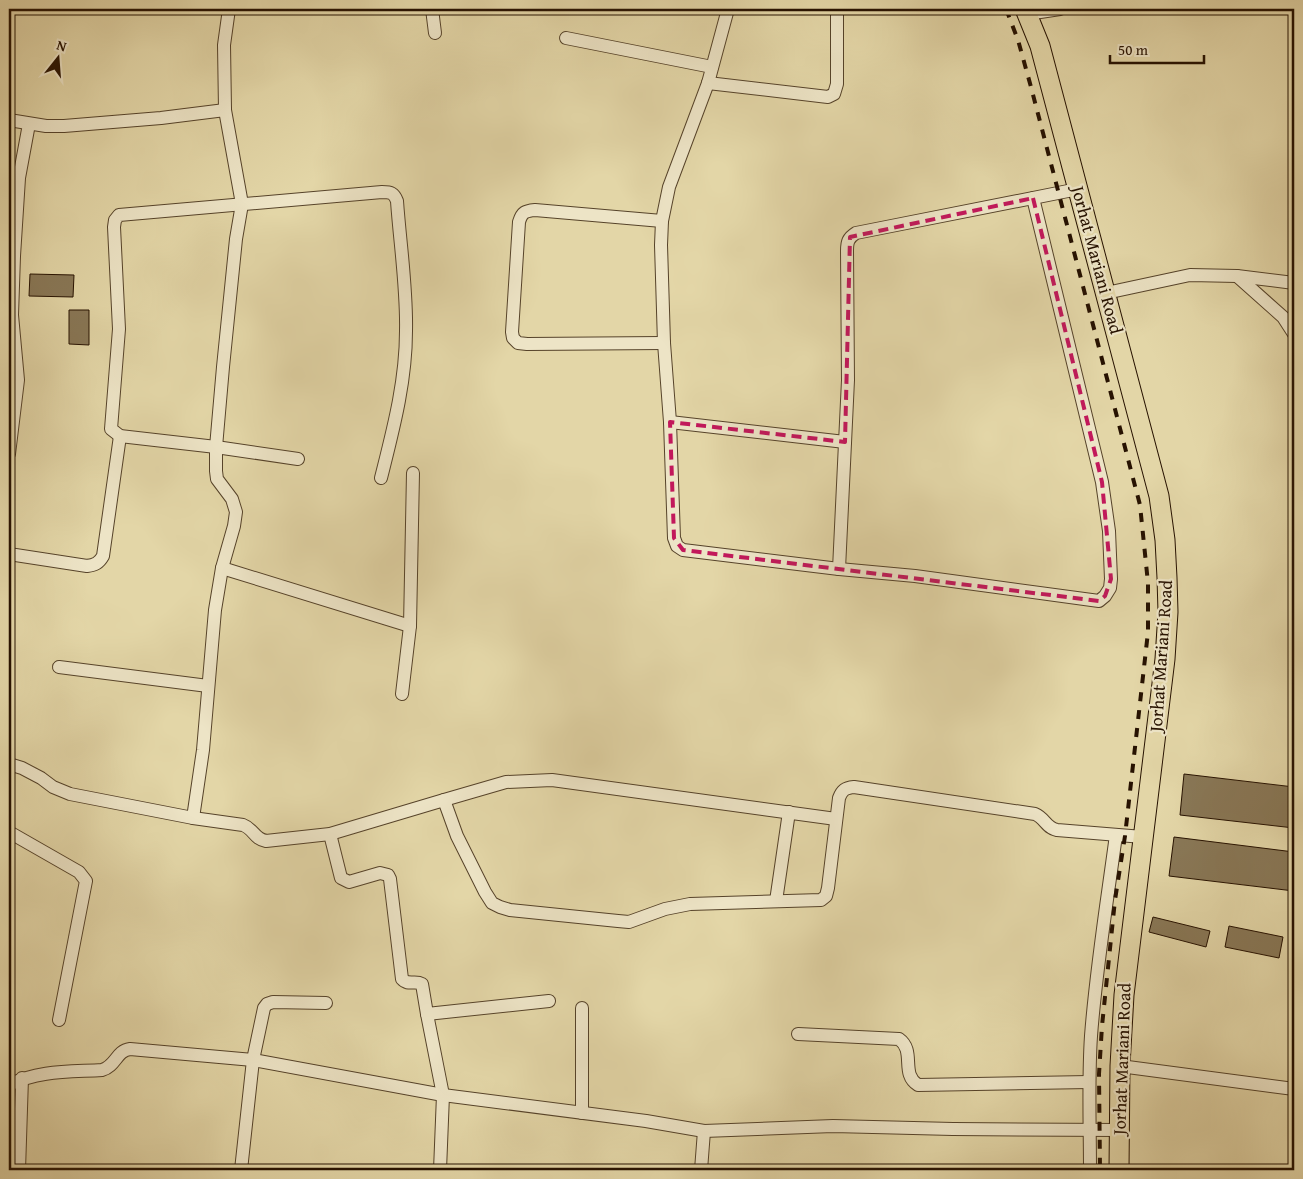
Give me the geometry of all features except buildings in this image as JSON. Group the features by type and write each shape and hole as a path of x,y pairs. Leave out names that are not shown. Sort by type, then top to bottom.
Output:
{"highway":[{"name":"Jorhat Mariani Road","path":"1026,11 1040,46 1106,293 1159,496 1165,540 1168,612 1165,659 1124,995 1120,1066 1119,1170"}],"street":[{"path":"193,818 203,750 215,610 222,568 236,512 232,500 217,479 216,447 236,240 242,204 226,110 224,45 229,9"},
{"path":"432,9 436,33"},
{"path":"728,9 708,83 669,187 662,221 664,343 670,422 674,538 677,546 683,550 694,553 915,576 1099,601 1105,596 1110,588 1109,531 1102,482 1033,198"},
{"path":"708,83 828,96 834,94 837,84 837,9"},
{"path":"1026,11 1060,9"},
{"path":"566,38 712,67"},
{"path":"9,120 46,126 64,126 161,118 226,110"},
{"path":"9,454 18,380 12,315 14,256 19,178 29,124"},
{"path":"839,569 848,380 847,242 850,237 856,234 1078,189"},
{"path":"298,459 120,436 111,429 119,329 114,227 115,220 119,216 382,192 390,192 395,195 406,314 406,339 400,396 381,478"},
{"path":"662,221 536,210 526,211 521,215 519,222 512,332 513,338 518,343 527,344 664,343"},
{"path":"1106,293 1190,275 1237,276 1294,283"},
{"path":"1237,276 1283,317 1294,334"},
{"path":"670,422 845,442"},
{"path":"9,554 87,566 94,565 101,560 120,436"},
{"path":"402,694 410,626 413,473"},
{"path":"222,568 410,626"},
{"path":"59,667 208,686"},
{"path":"9,764 33,773 60,791 193,818 243,825 250,828 258,839 266,841 330,834 506,782 552,780 836,819"},
{"path":"444,800 457,836 492,902 510,910 629,922 681,905 748,901 821,900 826,896 839,798 846,788 854,787 1035,814 1041,817 1049,828 1052,829 1143,837"},
{"path":"776,901 789,812"},
{"path":"9,832 79,872 86,881 59,1020"},
{"path":"330,834 341,878 344,881 349,882 380,873 388,875 390,879 402,978 409,983 418,982 422,984 444,1095 440,1170"},
{"path":"1090,1170 1089,1082 1095,989 1116,835"},
{"path":"427,1014 549,1001"},
{"path":"241,1170 253,1060 263,1013 267,1004 326,1003"},
{"path":"582,1008 582,1113"},
{"path":"798,1034 899,1039 905,1043 908,1050 909,1074 912,1081 918,1085 1089,1082"},
{"path":"9,1085 22,1078 42,1073 102,1070 111,1067 121,1053 130,1049 253,1060 444,1095 704,1131 833,1126 952,1130 1119,1130"},
{"path":"1120,1066 1294,1089"},
{"path":"20,1170 22,1078"},
{"path":"701,1170 704,1131"}],"highlighted area":[{"path":"1033,198 1102,482 1111,579 1105,596 1099,601 694,553 683,550 674,538 670,422 845,442 850,237"}],"railway":[{"path":"1006,9 1018,40 1031,87 1140,505 1148,583 1148,632 1125,836 1115,900 1102,1026 1099,1074 1100,1170"}]}
